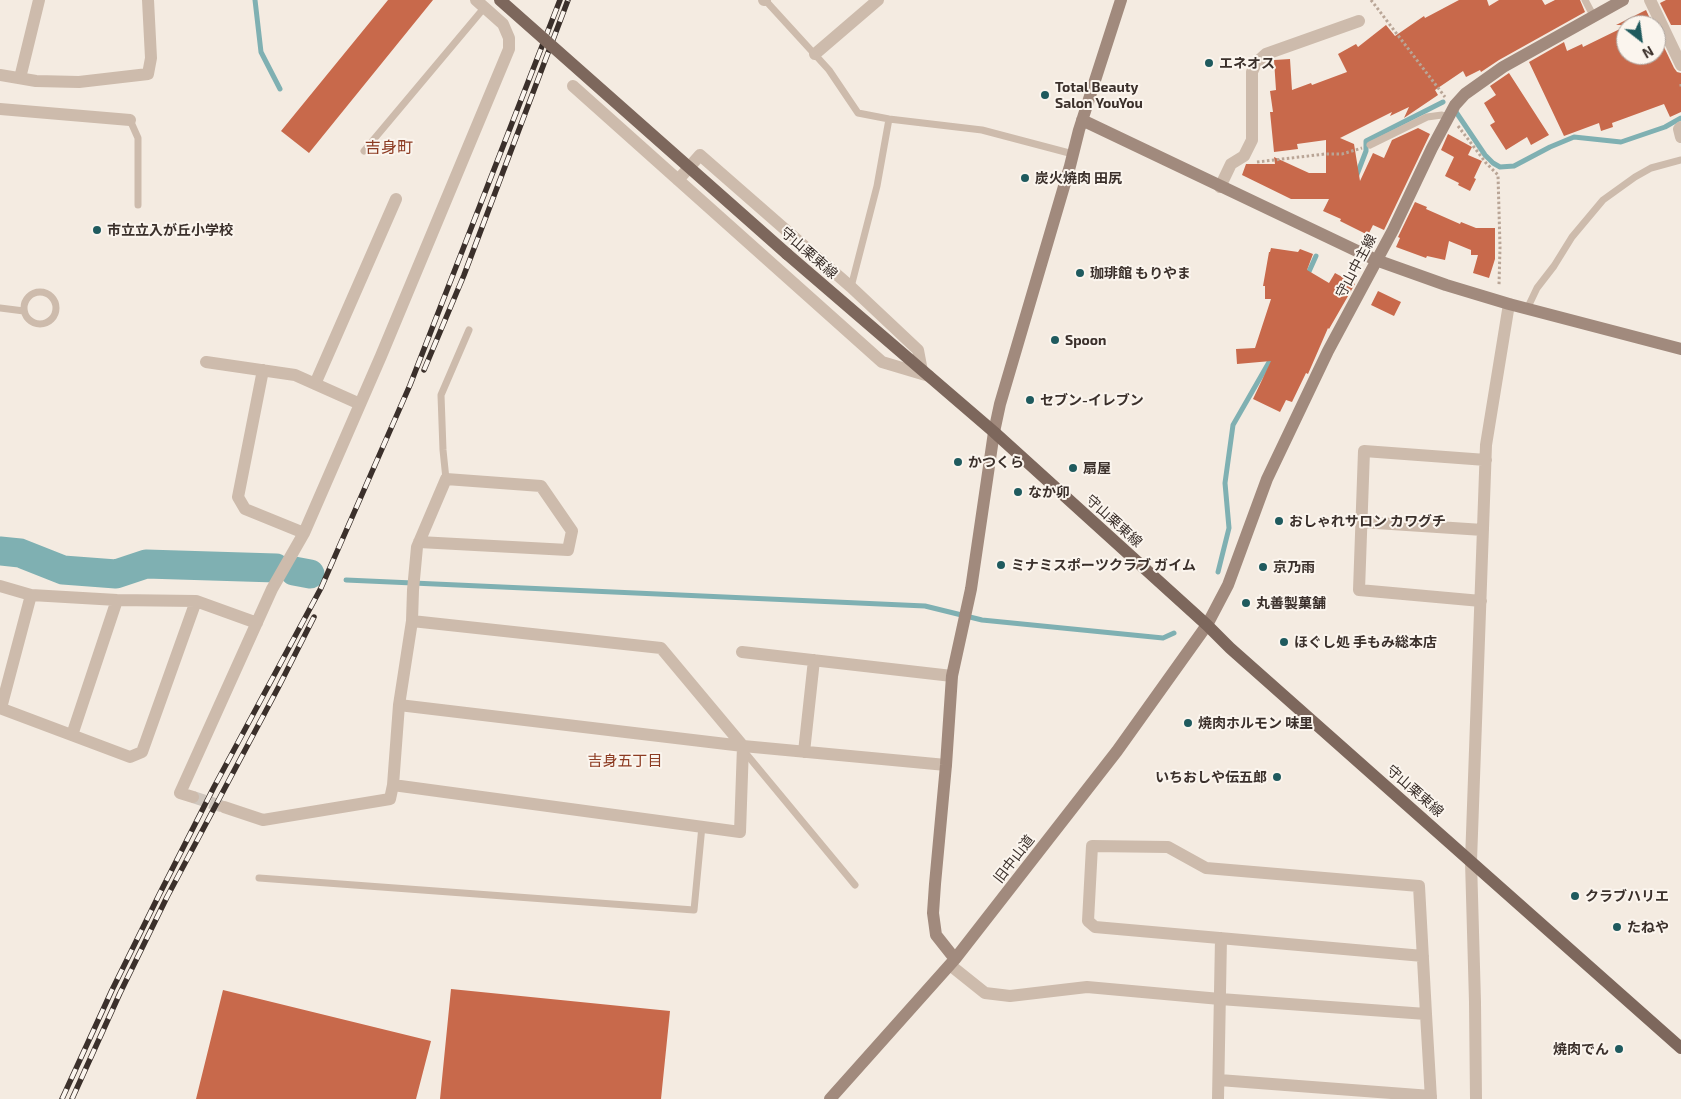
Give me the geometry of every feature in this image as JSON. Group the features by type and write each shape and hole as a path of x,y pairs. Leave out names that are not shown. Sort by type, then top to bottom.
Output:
{"main road":[{"name":"守山栗東線","path":"500,0 787,254 994,432 1230,648 1681,1048"}],"street":[{"path":"20,78 39,0"},
{"path":"0,75 36,81 79,82 148,74 151,58 148,0"},
{"path":"815,54 878,0"},
{"path":"1121,0 1082,120 1000,404 994,432 972,580 952,676 933,913 936,935 952,962 985,993 1010,996 1087,987 1426,1014"},
{"name":"守山中主線","path":"1207,625 1228,585 1267,479 1328,351 1393,230 1455,105 1464,94 1503,67 1623,0"},
{"path":"1650,0 1681,66"},
{"path":"193,797 180,793 272,589 304,534 509,49 509,38 503,24 480,4"},
{"path":"1220,187 1232,164 1244,156 1252,140 1252,72 1256,63 1266,54 1359,21"},
{"path":"573,86 882,362 926,374"},
{"path":"0,109 130,120"},
{"path":"1082,120 1376,260 1446,285 1509,304 1681,349"},
{"path":"1681,128 1679,129 1681,137"},
{"path":"678,180 700,155 851,286 918,350 926,374"},
{"path":"315,384 396,199"},
{"path":"1476,1099 1476,1002 1471,861 1486,445 1509,304"},
{"path":"206,362 294,375 360,404"},
{"path":"263,370 238,497 245,509 304,534"},
{"path":"1481,601 1359,590 1361,522 1364,451 1486,460"},
{"path":"224,807 263,820 390,799 393,785 399,705 412,621 413,584 419,542 446,478 541,486 572,532 568,550 419,542"},
{"path":"1361,522 1483,530"},
{"path":"0,586 31,596 117,600 196,600 256,623"},
{"path":"31,596 0,708 130,757 142,752 196,600"},
{"path":"72,735 117,600"},
{"path":"393,785 740,832 743,747 661,648 412,621"},
{"name":"旧中山道","path":"830,1099 952,962 1117,751 1207,625"},
{"path":"742,652 952,676"},
{"path":"804,752 814,660"},
{"path":"399,705 743,747 946,765"},
{"path":"1219,1080 1431,1098 1426,1014 1423,956 1419,886 1206,868 1168,847 1092,846 1088,921 1095,927 1423,956"},
{"path":"1218,1099 1221,938"}],"lane":[{"path":"765,0 829,70 858,113 889,119 982,130 1073,154"},
{"path":"1585,0 1594,17"},
{"path":"364,151 480,4"},
{"path":"1370,145 1427,117 1442,115 1449,117"},
{"path":"851,286 877,186 889,119"},
{"path":"130,120 138,138 138,205"},
{"path":"1527,309 1537,288 1602,200 1651,168 1681,160"},
{"path":"37,292 52,296 56,306 54,317 46,324 40,325 29,321 24,311 23,306 28,297 37,292"},
{"path":"0,308 24,311"},
{"path":"446,478 441,395 469,330"},
{"path":"743,747 855,885"},
{"path":"259,878 694,910 702,826"}],"path":[{"path":"1371,0 1446,98 1455,105"},
{"path":"1681,84 1681,89"},
{"path":"1449,117 1453,119 1486,163 1498,175 1500,286"},
{"path":"1244,156 1250,162 1324,154 1342,154 1363,148"}],"building":[{"path":"388,0 433,0 309,153 281,131"},
{"path":"1459,0 1487,0 1489,6 1499,0 1542,0 1545,5 1555,0 1580,0 1585,12 1481,72 1480,70 1466,77 1463,71 1435,90 1438,95 1404,118 1409,107 1390,116 1392,112 1340,138 1354,144 1360,181 1373,153 1384,158 1392,140 1418,128 1430,134 1384,230 1373,225 1368,235 1323,211 1329,199 1291,199 1242,175 1246,164 1275,164 1274,157 1309,173 1326,173 1326,140 1297,144 1298,149 1274,152 1270,112 1273,112 1270,91 1276,90 1274,60 1290,59 1292,90 1311,83 1312,85 1347,72 1338,54 1356,44 1358,47 1386,25 1395,36 1424,16 1425,18"},
{"path":"1666,0 1681,0 1681,25 1671,25 1660,3"},
{"path":"1646,10 1648,15 1636,15"},
{"path":"1616,31 1616,65 1666,65 1666,51 1674,68 1677,72 1681,73 1681,112 1670,117 1664,104 1612,123 1613,127 1601,131 1599,123 1564,136 1529,62 1564,42 1567,51 1582,44 1583,47"},
{"path":"1509,73 1549,135 1531,145 1527,137 1506,150 1490,125 1495,122 1484,103 1496,95 1490,86"},
{"path":"1448,134 1472,147 1468,155 1482,161 1470,191 1445,176 1454,157 1441,150"},
{"path":"1415,202 1460,224 1461,222 1476,228 1495,228 1495,259 1489,278 1473,273 1478,255 1471,255 1471,250 1449,241 1445,260 1427,256 1426,258 1396,247 1400,238 1398,237"},
{"path":"1271,248 1298,252 1300,249 1313,254 1307,270 1329,283 1335,273 1355,284 1328,328 1308,374 1306,373 1292,402 1286,400 1280,412 1253,399 1271,361 1237,364 1236,349 1255,348 1271,299 1265,299 1265,286 1263,286"},
{"path":"1378,291 1401,302 1394,316 1371,305"},
{"path":"451,989 670,1011 661,1099 440,1099"},
{"path":"223,990 431,1041 416,1099 196,1099"}],"waterway":[{"path":"255,0 261,52 280,89"},
{"path":"1356,177 1366,151 1366,141 1443,102"},
{"path":"1456,112 1485,155 1500,167 1514,166 1574,137 1621,142 1665,127 1681,118"},
{"path":"1307,276 1316,256"},
{"path":"1218,572 1229,528 1225,483 1233,425 1272,357"},
{"path":"0,551 20,553 63,570 116,574 146,564 276,568"},
{"path":"294,571 310,574"},
{"path":"346,580 925,606 982,620 1163,638 1174,633"}],"tunnel":[{"path":"193,797 224,807"}],"railway":[{"path":"62,1099 112,990 159,895 214,787 321,588 410,385 560,0"},
{"path":"424,370 464,275 568,0"},
{"path":"72,1099 120,993 167,897 314,617"}],"place":[{"name":"エネオス","path":"1209,63"},
{"name":"Total Beauty Salon YouYou","path":"1045,95"},
{"name":"炭火焼肉 田尻","path":"1025,178"},
{"name":"市立立入が丘小学校","path":"97,230"},
{"name":"珈琲館 もりやま","path":"1080,273"},
{"name":"Spoon","path":"1055,340"},
{"name":"セブン-イレブン","path":"1030,400"},
{"name":"かつくら","path":"958,462"},
{"name":"扇屋","path":"1073,468"},
{"name":"なか卯","path":"1018,492"},
{"name":"おしゃれサロン カワグチ","path":"1279,521"},
{"name":"ミナミスポーツクラブ ガイム","path":"1001,565"},
{"name":"京乃雨","path":"1263,567"},
{"name":"丸善製菓舗","path":"1246,603"},
{"name":"ほぐし処 手もみ総本店","path":"1284,642"},
{"name":"焼肉ホルモン 味里","path":"1188,723"},
{"name":"いちおしや伝五郎","path":"1277,777"},
{"name":"クラブハリエ","path":"1575,896"},
{"name":"たねや","path":"1617,927"},
{"name":"焼肉でん","path":"1619,1049"}],"district":[{"name":"吉身町","path":"389,148"},
{"name":"吉身五丁目","path":"625,761"}]}
